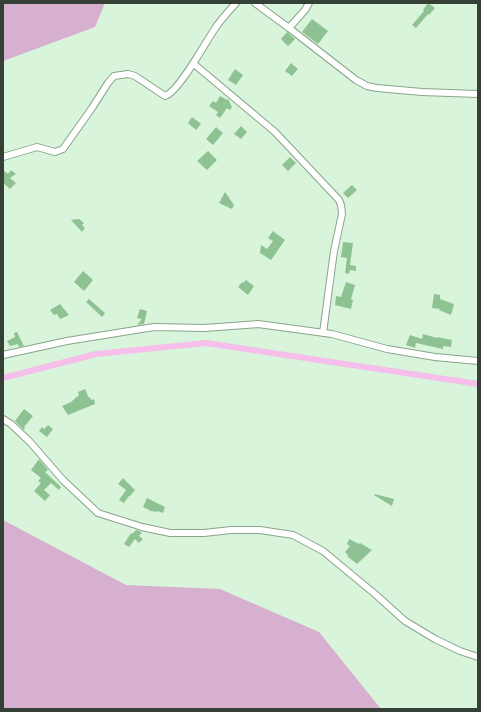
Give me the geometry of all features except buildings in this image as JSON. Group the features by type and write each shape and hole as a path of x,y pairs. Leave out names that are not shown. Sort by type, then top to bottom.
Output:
{"street":[{"path":"3,157 36,147 54,152 63,149 114,76 128,74 135,76 165,96 172,94 194,64 215,27 236,3"},
{"path":"255,3 356,80 367,86 422,92 478,94"},
{"path":"289,28 305,10 309,3"},
{"path":"194,64 275,132 339,200 342,214 334,251 323,333"},
{"path":"3,355 75,340 154,327 204,328 258,324 323,333 387,349 435,357 478,361"},
{"path":"3,419 11,424 30,442 63,480 98,513 170,533 260,530 292,535 323,551 405,621 435,639 460,651 478,657"}],"shaded area":[{"path":"3,3 105,3 95,27 3,61"},
{"path":"3,520 126,585 220,589 319,632 381,709 3,709"}],"waterway":[{"path":"3,378 96,354 206,343 478,384"}]}
